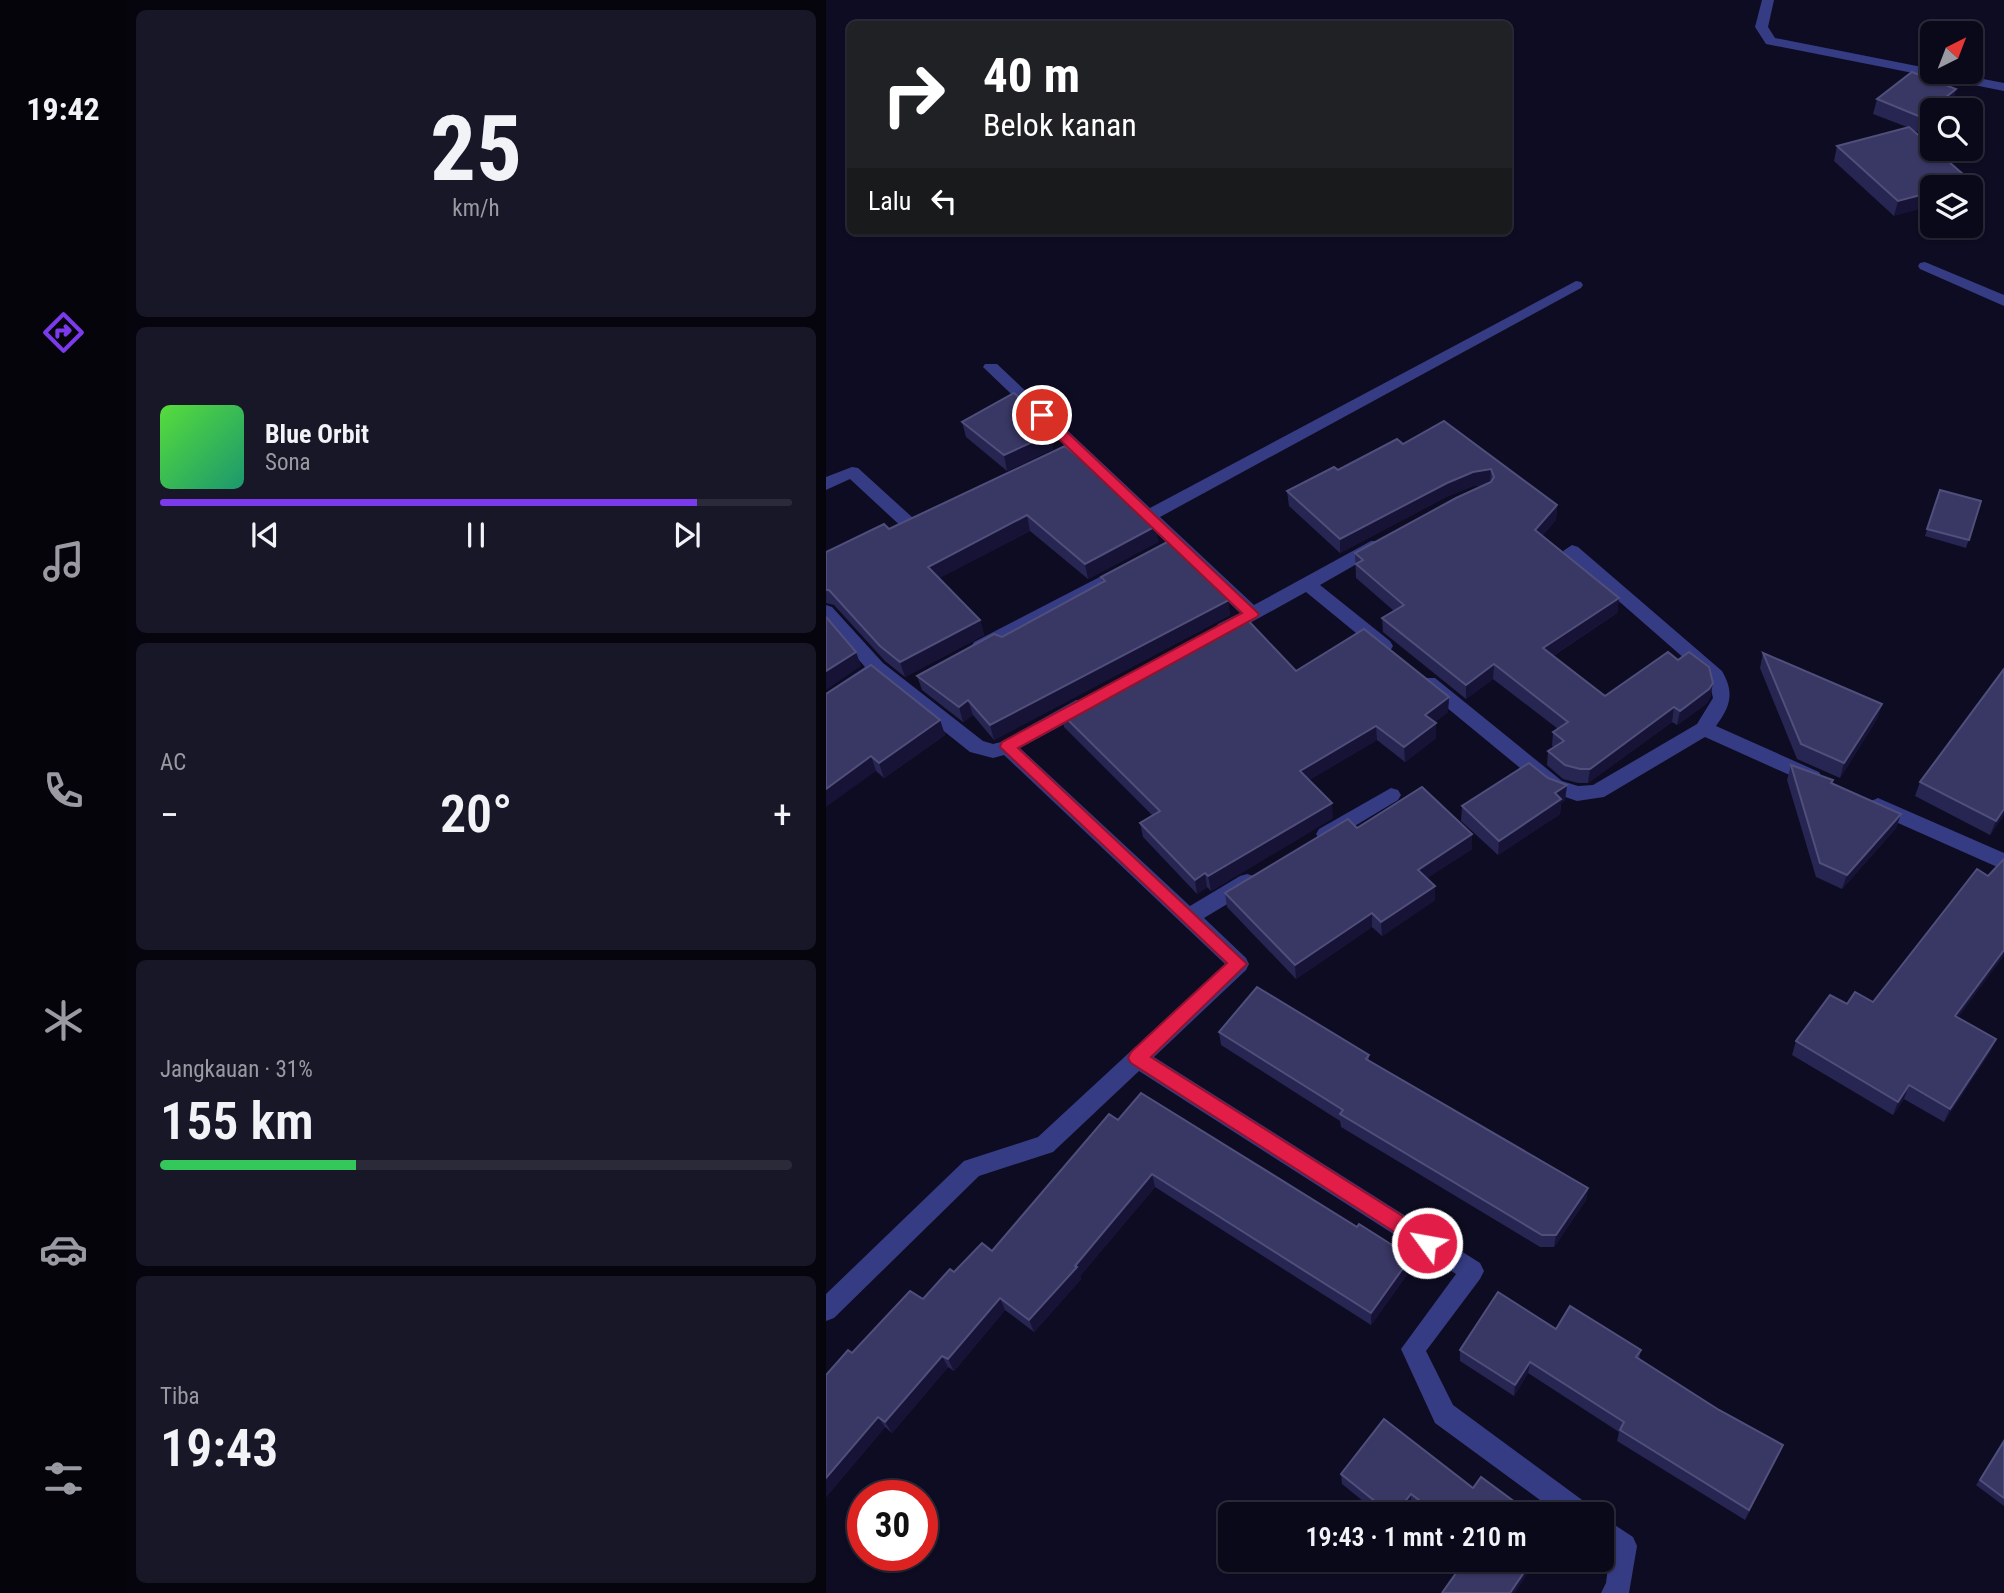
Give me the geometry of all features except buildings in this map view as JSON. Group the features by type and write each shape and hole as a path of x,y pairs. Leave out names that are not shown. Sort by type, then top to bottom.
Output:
{"street":[{"path":"1768,0 1761,28 1771,41 2004,87"},
{"path":"1925,267 2004,301"},
{"path":"1149,516 1576,285"},
{"path":"991,367 1070,450 1149,516 1171,545 1252,614"},
{"path":"826,484 852,472 911,526 946,509"},
{"path":"1203,640 1389,538"},
{"path":"1415,672 1555,786 1577,794 1597,792 1704,729 1722,704 1724,690 1716,676 1572,551"},
{"path":"963,657 1141,561"},
{"path":"1307,584 1393,654"},
{"path":"826,611 877,668 909,685 977,747 993,751 1007,747 1105,693"},
{"path":"826,702 877,668"},
{"path":"1704,729 1829,785"},
{"path":"826,1310 972,1168 1045,1145 1239,964 1007,747"},
{"path":"1308,845 1391,794"},
{"path":"1866,801 2004,862"},
{"path":"1189,917 1261,874"},
{"path":"1137,1058 1472,1271 1413,1349 1444,1414 1564,1502"},
{"path":"1614,1539 1624,1546 1619,1591"}],"route":[{"path":"1042,415 1252,614 1007,747 1239,964 1137,1058 1427,1243"}]}
